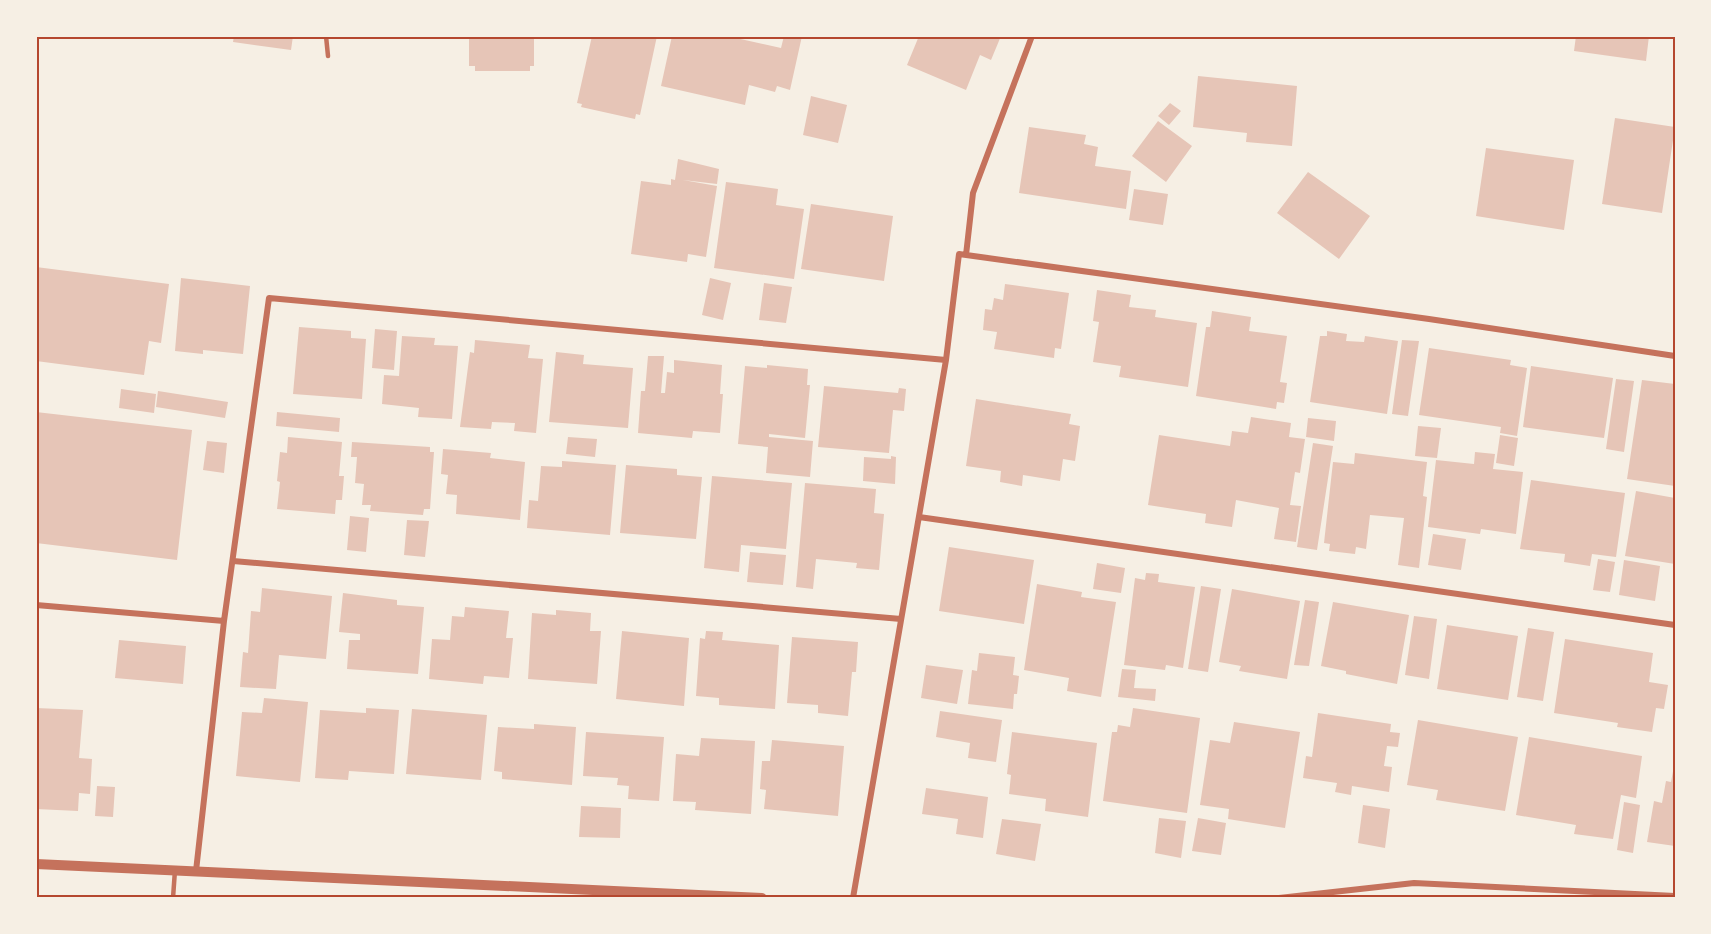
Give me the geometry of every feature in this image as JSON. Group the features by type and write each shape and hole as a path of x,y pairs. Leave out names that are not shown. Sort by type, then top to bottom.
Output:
{"street":[{"path":"966,255 973,193 1032,36"},
{"path":"853,898 946,360 959,254 1429,319 1675,356"},
{"path":"196,871 224,621 269,298 946,360"},
{"path":"919,517 1675,625"},
{"path":"233,561 901,619"},
{"path":"36,605 224,621"},
{"path":"36,864 762,898"},
{"path":"1279,898 1414,883 1675,896"}],"lane":[{"path":"326,36 328,57"},
{"path":"174,898 175,870"}],"building":[{"path":"234,36 293,36 291,50 233,42"},
{"path":"469,36 534,36 534,66 530,66 530,71 475,71 475,66 469,66"},
{"path":"592,36 619,38 619,36 657,36 640,115 636,114 635,119 581,107 582,104 577,103"},
{"path":"672,36 727,36 781,48 784,36 802,36 790,90 777,86 775,92 749,85 745,105 661,86"},
{"path":"919,36 1001,36 991,60 980,55 966,90 907,65"},
{"path":"1576,36 1649,36 1646,61 1574,51"},
{"path":"1198,76 1297,86 1292,146 1246,142 1247,133 1193,127"},
{"path":"811,96 847,105 838,143 803,135"},
{"path":"1170,103 1181,111 1169,125 1158,116"},
{"path":"1615,118 1675,127 1662,213 1602,204"},
{"path":"1158,121 1192,146 1166,182 1132,156"},
{"path":"1029,127 1086,135 1084,144 1098,147 1095,166 1131,171 1126,209 1019,193"},
{"path":"1486,148 1574,160 1564,230 1476,216"},
{"path":"678,159 719,169 717,184 683,180 717,186 706,257 688,254 687,262 631,254 641,181 671,185 671,179 675,180"},
{"path":"1308,172 1370,216 1339,259 1277,213"},
{"path":"726,182 778,189 776,205 804,209 794,279 714,268"},
{"path":"1134,189 1168,194 1163,225 1129,220"},
{"path":"811,204 893,216 884,281 801,269"},
{"path":"36,267 169,284 161,343 149,341 144,375 36,361"},
{"path":"181,278 250,286 243,354 203,350 203,354 175,351"},
{"path":"710,278 731,283 723,320 702,315"},
{"path":"764,283 792,287 786,323 759,320"},
{"path":"1005,284 1069,293 1061,349 1055,348 1054,358 994,349 997,332 983,330 985,309 992,310 994,298 1003,300"},
{"path":"1097,290 1131,295 1129,307 1156,310 1155,317 1197,323 1188,387 1119,377 1121,366 1093,362 1099,322 1093,321"},
{"path":"1212,311 1251,317 1249,331 1287,336 1280,382 1287,383 1284,403 1277,402 1276,409 1196,396 1206,327 1210,327"},
{"path":"299,327 351,331 351,338 366,339 362,399 293,394"},
{"path":"375,329 397,331 394,370 372,368"},
{"path":"1327,331 1347,334 1346,341 1364,342 1365,336 1398,341 1387,414 1310,402 1320,336 1327,336"},
{"path":"402,336 435,338 434,345 458,346 452,419 418,417 419,408 382,404 384,375 399,376"},
{"path":"475,340 530,345 528,358 543,359 536,433 514,431 515,423 492,422 491,429 460,427 470,352 474,353"},
{"path":"1402,340 1419,341 1408,416 1392,414"},
{"path":"1429,348 1511,360 1510,365 1527,368 1517,436 1500,433 1501,427 1419,415"},
{"path":"556,352 584,355 583,364 633,368 628,428 549,422"},
{"path":"648,356 664,356 661,393 665,393 667,372 674,373 674,360 722,365 720,394 723,394 720,433 693,431 692,438 638,433 641,391 645,391"},
{"path":"767,365 808,369 807,385 810,385 805,438 769,434 769,437 813,441 810,477 766,473 768,447 738,444 745,366 767,368"},
{"path":"1531,366 1613,378 1604,438 1523,427"},
{"path":"1616,379 1634,381 1624,452 1606,449"},
{"path":"1642,380 1675,384 1675,486 1627,479"},
{"path":"824,386 898,393 899,388 906,389 904,411 893,410 889,453 818,447"},
{"path":"121,389 156,394 154,413 119,408"},
{"path":"158,391 228,402 225,418 156,407"},
{"path":"976,399 1071,414 1069,424 1080,426 1075,461 1063,459 1060,481 1023,475 1022,486 1000,482 1001,471 966,466"},
{"path":"36,412 192,430 177,560 36,543"},
{"path":"277,412 340,418 339,432 276,426"},
{"path":"1251,417 1291,423 1289,437 1305,439 1300,473 1295,472 1290,505 1301,506 1296,542 1274,539 1279,508 1236,500 1232,527 1205,523 1206,514 1148,505 1159,435 1230,446 1232,431 1248,433"},
{"path":"1308,418 1336,421 1334,441 1306,437"},
{"path":"1418,426 1441,428 1437,458 1415,456"},
{"path":"1500,435 1518,438 1514,466 1496,463"},
{"path":"288,437 342,442 339,476 344,476 342,500 336,500 335,514 277,509 280,452 287,453"},
{"path":"568,437 597,439 595,457 566,454"},
{"path":"207,441 227,443 224,473 203,470"},
{"path":"352,442 430,447 430,452 434,452 430,509 424,509 423,515 370,511 371,505 362,505 364,484 355,483 357,457 351,457"},
{"path":"1313,443 1333,446 1317,550 1297,547"},
{"path":"443,449 491,453 490,458 525,462 520,520 456,514 457,495 446,494 448,475 441,474"},
{"path":"1475,452 1495,454 1493,469 1523,472 1516,534 1481,529 1480,534 1428,527 1436,460 1474,464"},
{"path":"1355,453 1427,462 1423,496 1427,497 1419,568 1398,565 1404,518 1370,515 1366,549 1356,547 1355,554 1329,551 1330,544 1324,543 1333,462 1354,464"},
{"path":"891,456 896,457 895,484 863,481 864,457 891,459"},
{"path":"562,461 616,465 610,535 527,528 529,500 538,501 541,466 562,467"},
{"path":"626,465 677,469 677,475 702,477 696,539 620,533"},
{"path":"712,476 792,483 786,549 741,545 739,572 704,568"},
{"path":"1531,480 1625,493 1616,557 1592,554 1590,566 1564,562 1565,554 1520,549"},
{"path":"805,483 876,489 874,513 884,514 879,570 856,568 857,563 816,559 813,589 796,587"},
{"path":"1636,491 1675,498 1675,564 1625,556"},
{"path":"350,516 369,518 366,552 347,550"},
{"path":"407,520 429,521 425,557 404,555"},
{"path":"1433,534 1466,539 1461,570 1428,565"},
{"path":"949,547 1034,560 1024,624 939,611"},
{"path":"750,552 786,555 783,585 747,582"},
{"path":"1598,559 1615,562 1610,592 1593,590"},
{"path":"1624,560 1660,566 1655,601 1619,595"},
{"path":"1097,563 1125,568 1121,593 1093,589"},
{"path":"1146,573 1159,574 1158,582 1195,587 1183,668 1166,665 1165,670 1124,665 1135,578 1145,580"},
{"path":"1037,584 1082,592 1081,597 1116,602 1101,697 1067,691 1069,678 1024,670"},
{"path":"1201,586 1221,589 1208,672 1188,669"},
{"path":"262,588 332,596 326,659 279,655 276,689 240,687 243,652 248,653 251,611 260,612"},
{"path":"1232,589 1300,601 1287,679 1239,671 1241,666 1219,662"},
{"path":"343,593 397,600 397,605 424,607 418,674 347,669 349,640 360,640 360,634 339,632"},
{"path":"1305,600 1319,602 1309,666 1294,665"},
{"path":"1333,602 1409,615 1397,684 1346,674 1346,671 1321,666"},
{"path":"465,607 509,611 506,638 513,638 509,678 484,676 483,684 429,679 432,639 450,640 452,616 464,617"},
{"path":"556,610 591,613 590,631 601,631 597,684 528,679 532,613 556,615"},
{"path":"1414,616 1437,619 1429,679 1405,675"},
{"path":"1447,625 1518,636 1508,700 1437,689"},
{"path":"1528,628 1554,632 1543,701 1517,697"},
{"path":"622,631 689,638 684,706 616,699"},
{"path":"706,631 723,632 722,640 779,645 775,709 719,705 719,698 696,696 700,638 705,639"},
{"path":"792,637 858,642 856,672 852,672 848,716 818,713 818,705 787,703"},
{"path":"1565,639 1653,653 1649,682 1668,685 1664,709 1656,708 1652,732 1617,727 1618,723 1554,713"},
{"path":"119,640 186,646 183,684 115,678"},
{"path":"979,653 1015,657 1013,675 1019,676 1013,709 968,704 972,670 977,671"},
{"path":"926,665 963,670 957,704 921,698"},
{"path":"1122,669 1136,670 1134,688 1156,689 1155,701 1118,697"},
{"path":"264,698 308,702 300,782 236,776 242,712 262,713"},
{"path":"36,708 83,710 79,758 92,759 90,794 79,793 78,811 36,809"},
{"path":"366,708 399,710 394,774 349,771 348,780 315,778 320,710 366,713"},
{"path":"1133,708 1200,718 1187,813 1103,801 1112,732 1117,732 1118,725 1130,727"},
{"path":"412,709 487,715 481,780 406,774"},
{"path":"940,711 1002,720 996,762 968,758 970,743 936,737"},
{"path":"1318,713 1391,724 1390,732 1400,733 1398,747 1387,746 1384,766 1392,767 1389,792 1352,786 1351,795 1335,792 1337,783 1303,778 1306,756 1312,757"},
{"path":"1418,720 1518,737 1505,811 1436,800 1438,790 1407,785"},
{"path":"1234,722 1300,732 1285,828 1228,819 1229,809 1200,805 1210,740 1230,743"},
{"path":"534,724 576,727 572,785 502,779 502,772 494,771 498,727 534,729"},
{"path":"586,732 664,737 659,801 628,799 629,786 617,785 618,778 583,776"},
{"path":"1012,732 1097,743 1088,817 1045,811 1046,799 1009,794 1011,775 1007,774"},
{"path":"1529,737 1642,756 1636,798 1621,795 1613,839 1574,834 1576,825 1516,815"},
{"path":"701,738 755,741 751,814 695,810 696,802 673,801 676,754 699,756"},
{"path":"772,740 844,746 838,816 764,809 766,790 760,789 762,761 770,761"},
{"path":"1674,766 1675,846 1647,842 1654,801 1662,803 1666,781 1671,782"},
{"path":"97,786 115,787 113,817 95,816"},
{"path":"926,788 988,797 983,838 956,834 958,819 922,814"},
{"path":"1624,802 1640,805 1633,853 1617,850"},
{"path":"1363,805 1390,809 1385,848 1358,843"},
{"path":"581,806 621,808 620,838 579,837"},
{"path":"1159,818 1186,821 1181,858 1155,853"},
{"path":"1198,818 1226,823 1221,855 1192,851"},
{"path":"1002,819 1041,824 1035,861 996,854"}]}
